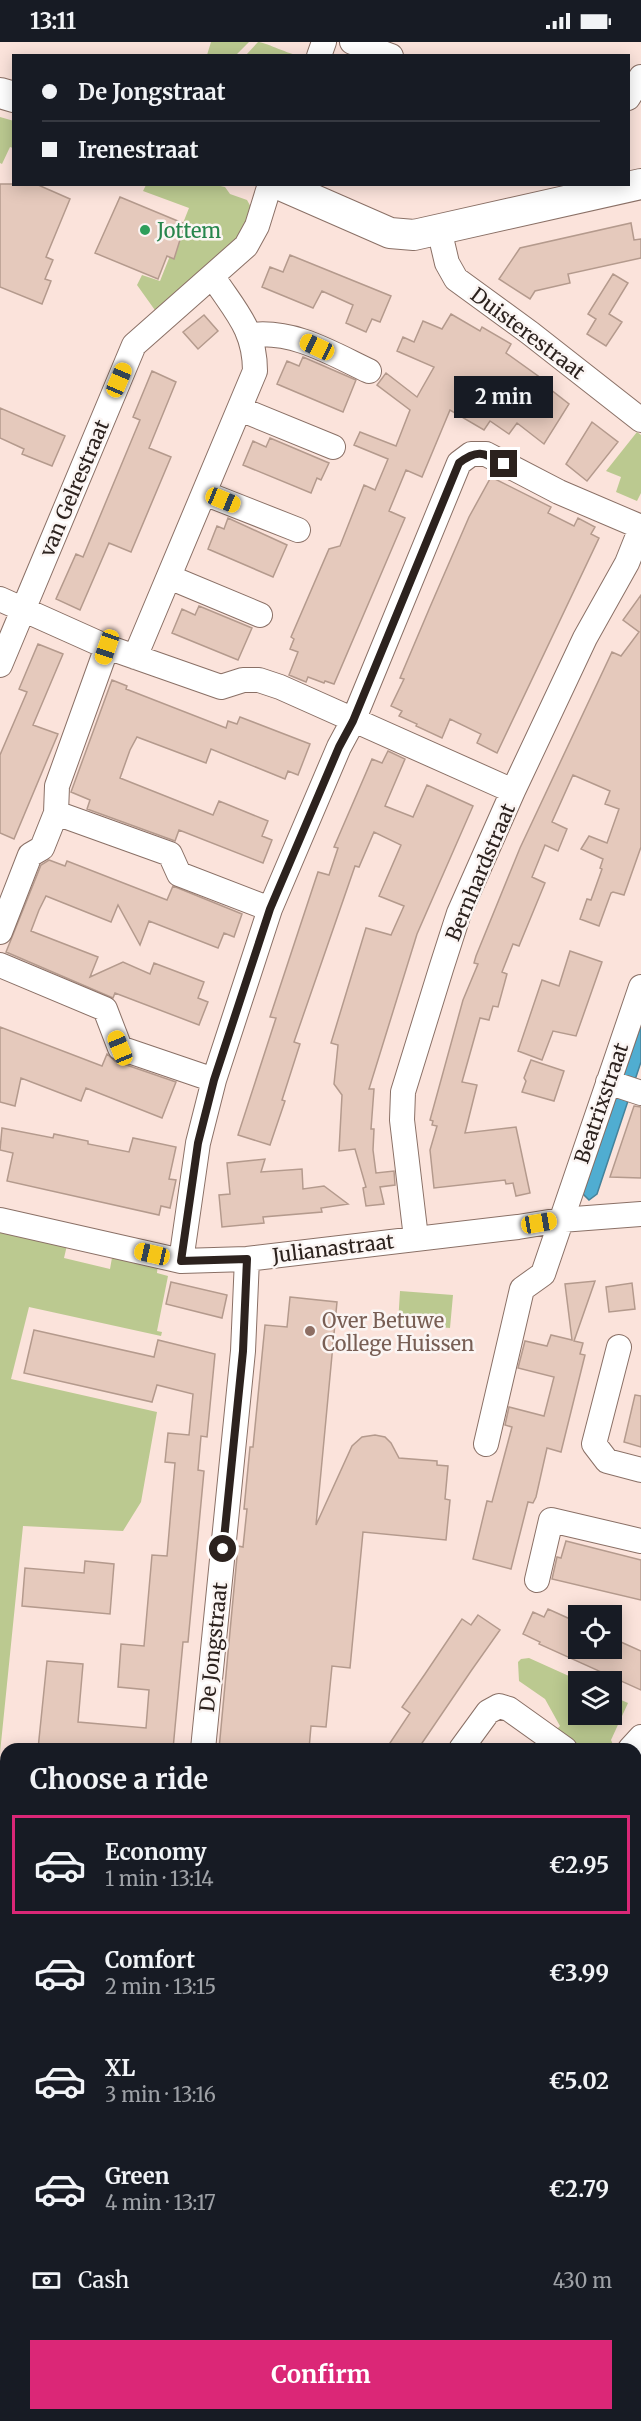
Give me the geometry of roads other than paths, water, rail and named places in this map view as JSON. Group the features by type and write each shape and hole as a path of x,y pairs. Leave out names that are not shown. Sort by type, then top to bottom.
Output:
{"street":[{"path":"352,42 385,54"},
{"path":"630,96 641,78"},
{"path":"272,188 390,233 414,235 628,186"},
{"name":"van Gelrestraat","path":"0,665 134,345 246,246 257,226 272,188"},
{"name":"Duisterestraat","path":"439,229 447,263 456,279 530,333 641,420"},
{"path":"135,657 255,371 255,351 251,334 213,277"},
{"path":"251,334 265,333 300,339 369,371"},
{"path":"240,409 333,447"},
{"path":"181,1261 198,1143 214,1080 270,909 339,747 353,721 459,463 471,454 486,454 559,492 641,527"},
{"path":"204,493 298,530"},
{"name":"Bernhardstraat","path":"416,1238 402,1120 403,1092 459,913 585,638 634,570 641,527"},
{"path":"168,577 260,615"},
{"path":"0,599 107,647 221,687 243,680 259,680 280,687 513,791"},
{"path":"0,932 30,855 42,848 56,813 57,786 107,647"},
{"path":"56,813 170,854 179,874 270,909"},
{"path":"0,965 105,1009 120,1048 214,1080"},
{"name":"Beatrixstraat","path":"561,1220 625,1087 641,987"},
{"name":"Julianastraat","path":"0,1220 181,1261 247,1259 561,1220 641,1214"},
{"path":"486,1444 522,1289 543,1274 561,1220"},
{"name":"De Jongstraat","path":"204,1743 243,1351 247,1259"},
{"path":"619,1347 594,1444 607,1461 641,1470"},
{"path":"537,1580 551,1520 641,1541"},
{"path":"465,1743 488,1712 499,1706 509,1709 557,1743"}],"water":[{"path":"641,1025 641,1062 597,1194 589,1200 583,1194"}],"place":[{"name":"Jottem","path":"145,230"},
{"name":"Over Betuwe College Huissen","path":"310,1331"}]}
